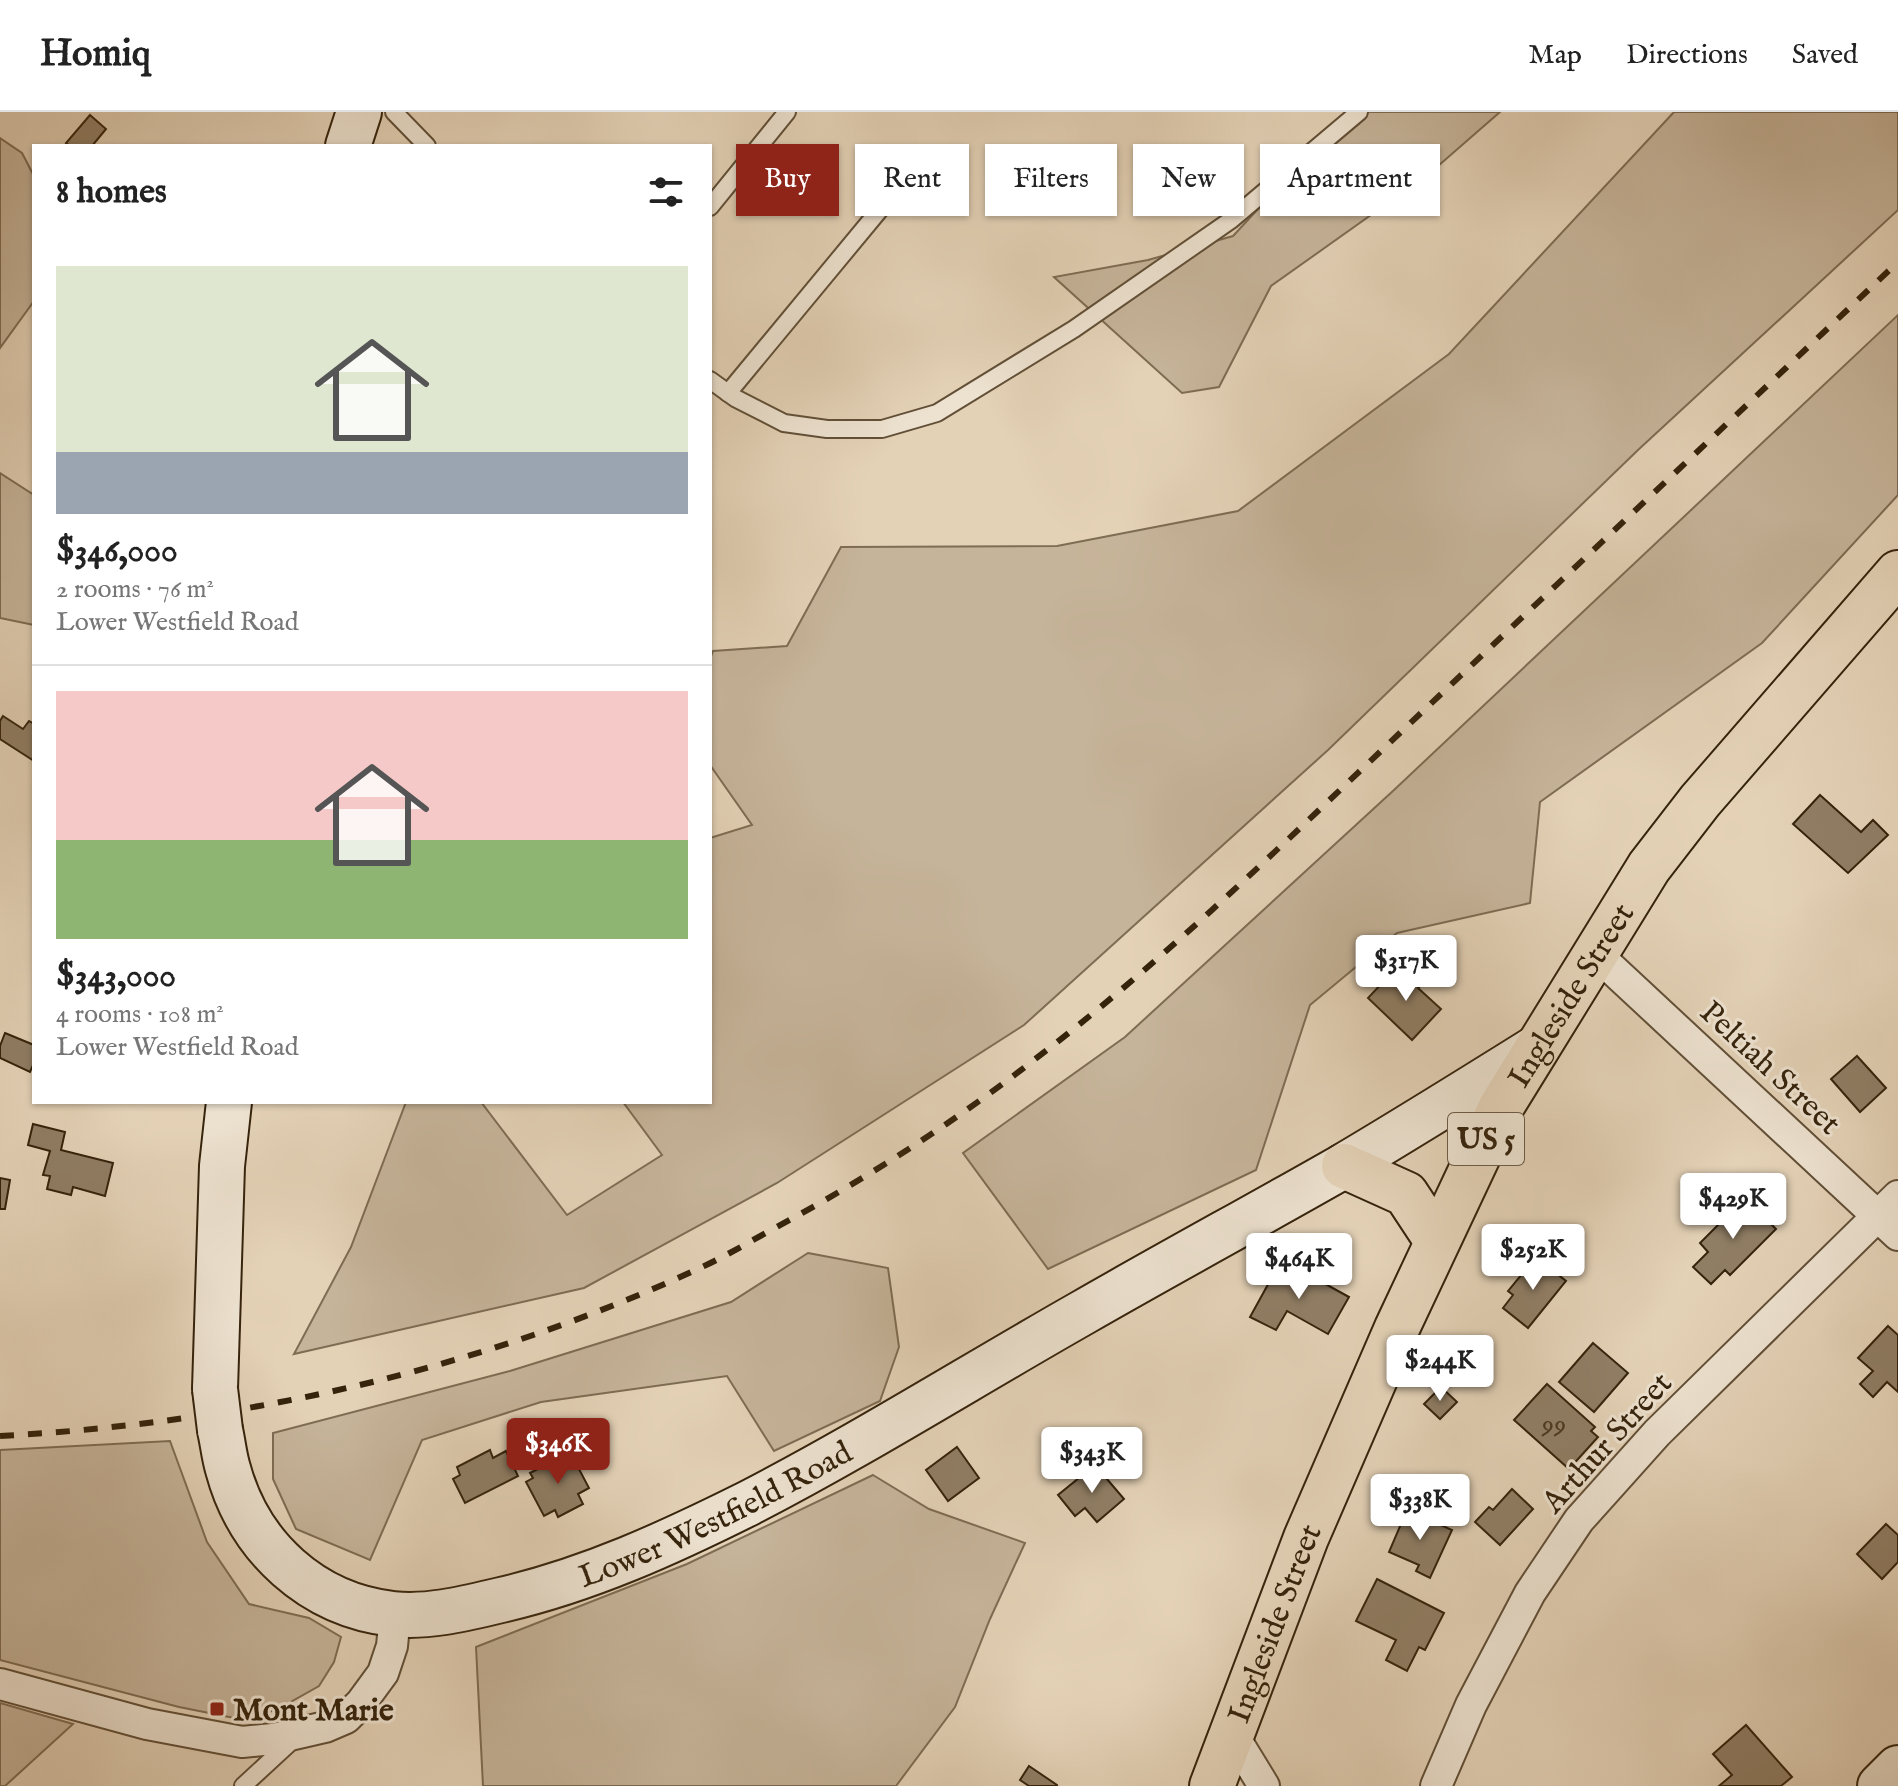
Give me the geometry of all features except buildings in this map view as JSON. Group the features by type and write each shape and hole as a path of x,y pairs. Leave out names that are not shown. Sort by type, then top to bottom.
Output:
{"main road":[{"name":"Ingleside Street","path":"1212,1786 1306,1538 1437,1241 1501,1107 1649,867 1692,812 1898,573"},
{"path":"1344,1166 1406,1194 1437,1241"}],"street":[{"path":"349,144 359,112"},
{"name":"Peltiah Street","path":"1595,953 1891,1215"},
{"name":"Lower Westfield Road","path":"229,1104 222,1166 218,1410 227,1468 260,1539 282,1564 326,1595 360,1609 395,1615 430,1614 524,1595 590,1575 691,1532 836,1458 1081,1313 1344,1166 1536,1048"},
{"name":"Arthur Street","path":"1436,1786 1471,1705 1530,1593 1579,1520 1657,1433 1891,1215"},
{"path":"0,1684 147,1724 242,1742 300,1733 346,1718 373,1689 383,1673 392,1646 395,1615"},
{"path":"1231,1732 1264,1786"},
{"path":"1880,1786 1898,1768"}],"lane":[{"path":"394,112 425,144"},
{"path":"712,205 787,112"},
{"path":"712,381 784,423 827,429 882,429 937,413 1074,329 1231,220 1359,112"},
{"path":"728,393 875,216"},
{"path":"243,1786 300,1733"}],"shaded area":[{"path":"1348,112 1500,112 1440,164 1440,144 1318,144"},
{"path":"1674,112 1898,112 1898,210 1638,450 1328,750 1024,1025 777,1183 584,1288 294,1354 351,1247 405,1104 483,1104 567,1215 662,1155 624,1104 712,1104 712,837 752,825 712,768 713,651 787,646 841,547 1057,546 1238,511 1449,354"},
{"path":"0,138 22,153 32,172 32,304 0,348"},
{"path":"1260,207 1260,216 1369,216 1271,286 1219,387 1182,393 1054,277 1148,260 1233,236"},
{"path":"1898,315 1898,495 1762,643 1540,802 1530,903 1397,933 1310,1005 1256,1170 1048,1269 963,1153 1125,1037 1394,790"},
{"path":"0,473 32,494 32,625 0,618"},
{"path":"808,1253 888,1268 899,1347 880,1401 774,1451 727,1376 541,1402 422,1440 370,1560 296,1529 273,1479 273,1433 510,1371 731,1302"},
{"path":"170,1441 207,1542 249,1604 309,1618 341,1637 334,1662 319,1686 278,1709 244,1720 179,1707 0,1660 0,1450"},
{"path":"873,1475 929,1509 1025,1543 955,1707 896,1786 483,1786 476,1647 687,1564"},
{"path":"0,1703 73,1724 5,1786 0,1786"}],"railway":[{"path":"0,1436 181,1419 359,1385 447,1362 533,1335 702,1267 874,1171 1003,1084 1083,1022 1177,941 1898,262"}],"place":[{"name":"Mont Marie","path":"217,1709"}]}
